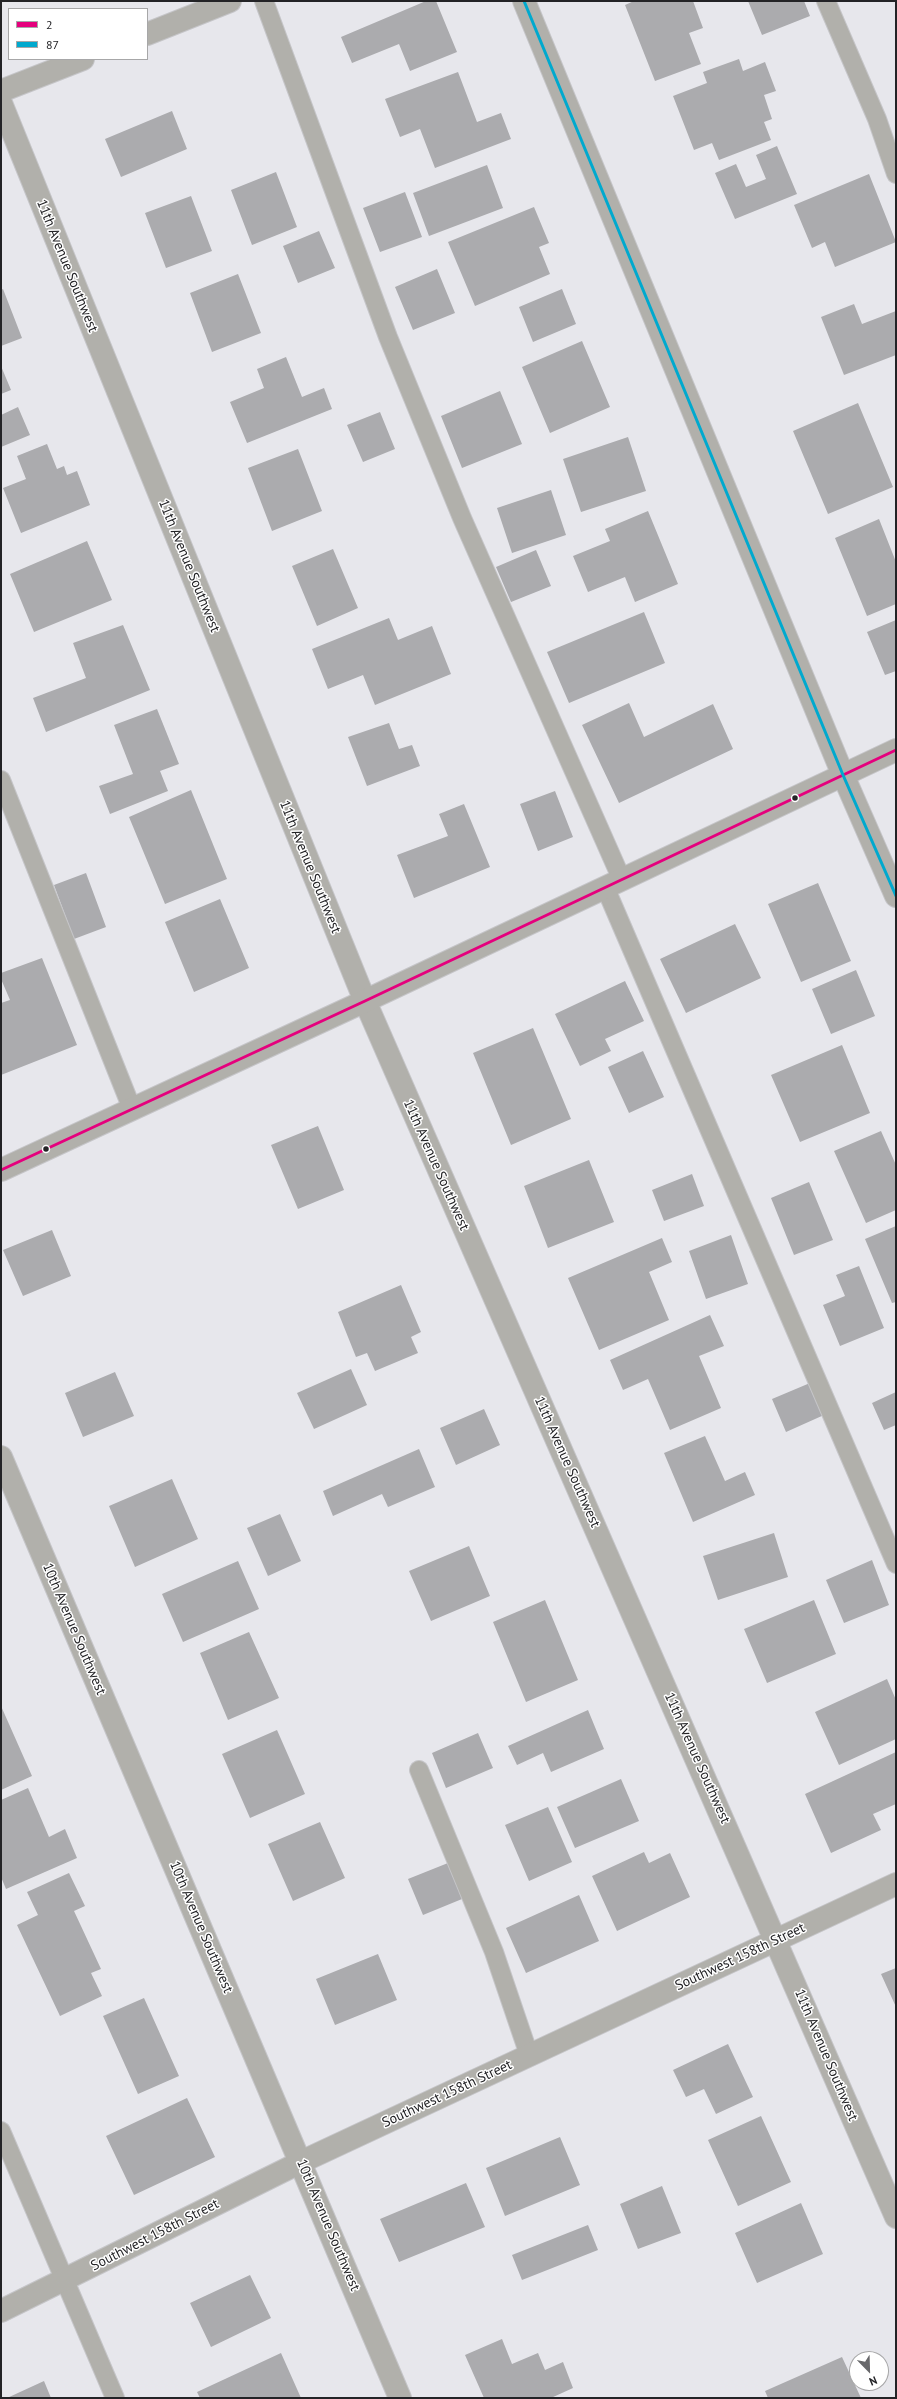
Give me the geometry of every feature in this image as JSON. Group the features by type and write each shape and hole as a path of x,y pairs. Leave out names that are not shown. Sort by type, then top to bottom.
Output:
{"street":[{"path":"148,34 230,1"},
{"path":"524,1 843,775 896,896"},
{"path":"1,92 81,60"},
{"name":"11th Avenue Southwest","path":"1,103 365,1001 777,1940 896,2217"},
{"path":"1,1170 365,1001 896,750"},
{"name":"10th Avenue Southwest","path":"1,1456 400,2398"},
{"name":"Southwest 158th Street","path":"1,2311 301,2162 896,1884"}],"lane":[{"path":"264,1 388,337 613,884 896,1564"},
{"path":"826,1 877,119 896,174"},
{"path":"1,780 132,1109"},
{"path":"419,1770 494,1952 529,2055"},
{"path":"1,2131 115,2398"}],"building":[{"path":"426,1 436,1 457,52 410,71 399,44 352,63 341,37"},
{"path":"634,1 693,1 703,28 689,33 701,64 655,81 625,5"},
{"path":"748,1 804,1 810,16 762,35"},
{"path":"739,59 743,71 765,62 776,91 764,95 772,119 764,122 771,140 719,160 712,143 694,150 673,96 707,83 703,72"},
{"path":"458,72 477,122 501,113 511,139 435,168 420,129 400,137 385,99"},
{"path":"172,111 187,149 121,177 105,139"},
{"path":"777,146 797,194 735,219 715,173 736,164 746,187 766,179 756,155"},
{"path":"487,165 503,208 429,236 413,193"},
{"path":"276,172 297,227 252,245 231,190"},
{"path":"869,174 896,242 835,267 825,242 812,248 794,205"},
{"path":"405,192 422,237 380,252 363,208"},
{"path":"191,196 212,251 166,268 145,213"},
{"path":"534,207 549,243 539,247 550,274 475,306 448,242"},
{"path":"319,231 335,268 298,283 283,246"},
{"path":"437,269 455,313 413,330 395,287"},
{"path":"238,274 261,333 212,352 190,293"},
{"path":"3,289 22,338 1,346 1,290"},
{"path":"562,289 576,324 533,342 519,307"},
{"path":"854,304 862,324 896,311 896,355 844,375 821,317"},
{"path":"582,341 610,407 550,433 522,367"},
{"path":"286,357 302,397 324,388 332,409 247,443 230,402 264,388 257,369"},
{"path":"1,366 11,390 1,394"},
{"path":"500,391 522,444 462,468 441,416"},
{"path":"858,403 893,487 828,514 793,431"},
{"path":"18,407 30,435 1,447 1,415"},
{"path":"380,412 395,449 363,462 347,425"},
{"path":"628,437 646,491 581,512 563,459"},
{"path":"47,444 57,469 64,466 67,475 77,471 90,505 21,533 3,488 26,479 17,456"},
{"path":"298,449 322,511 272,531 248,468"},
{"path":"551,490 566,535 512,553 497,508"},
{"path":"648,511 678,584 635,602 625,577 588,592 573,556 610,541 605,529"},
{"path":"879,519 896,562 896,604 867,616 835,538"},
{"path":"87,541 112,600 34,632 10,574"},
{"path":"333,549 358,608 317,626 292,566"},
{"path":"536,550 551,586 511,602 496,567"},
{"path":"644,612 665,663 569,703 547,652"},
{"path":"389,618 398,640 432,626 451,674 375,705 363,675 328,689 312,649"},
{"path":"896,620 896,671 885,675 867,632"},
{"path":"123,625 150,690 46,732 33,698 86,678 73,643"},
{"path":"629,703 644,737 713,704 733,749 619,803 582,725"},
{"path":"157,709 179,764 160,771 168,791 110,814 99,786 133,774 114,725"},
{"path":"389,723 399,749 412,745 420,766 367,786 348,737"},
{"path":"191,790 227,879 165,904 129,817"},
{"path":"555,791 573,837 538,851 520,804"},
{"path":"464,804 490,867 414,898 397,855 448,836 439,814"},
{"path":"86,873 106,927 74,939 54,885"},
{"path":"818,883 851,961 801,982 768,904"},
{"path":"220,899 249,968 194,992 165,922"},
{"path":"735,924 761,978 686,1013 660,959"},
{"path":"42,958 77,1045 1,1075 1,1003 10,1000 1,979 1,973"},
{"path":"856,970 875,1016 831,1034 812,989"},
{"path":"625,981 644,1021 605,1039 611,1051 580,1066 555,1014"},
{"path":"533,1028 571,1119 511,1145 473,1053"},
{"path":"842,1045 870,1113 800,1142 771,1075"},
{"path":"643,1051 664,1097 629,1113 608,1067"},
{"path":"318,1126 344,1190 298,1209 271,1145"},
{"path":"881,1131 896,1165 896,1210 866,1223 834,1151"},
{"path":"589,1160 614,1222 548,1248 524,1186"},
{"path":"692,1174 704,1206 664,1221 652,1190"},
{"path":"809,1182 833,1240 794,1255 771,1198"},
{"path":"896,1226 896,1302 892,1303 865,1239"},
{"path":"52,1230 71,1276 23,1296 3,1250"},
{"path":"731,1235 748,1284 706,1299 689,1251"},
{"path":"662,1238 672,1262 649,1272 669,1320 599,1350 568,1278"},
{"path":"859,1266 884,1328 840,1346 823,1305 845,1296 836,1275"},
{"path":"401,1285 421,1332 411,1337 418,1353 375,1371 367,1353 356,1357 338,1312"},
{"path":"710,1315 724,1346 699,1356 721,1408 670,1430 648,1379 623,1390 610,1360"},
{"path":"351,1369 367,1405 314,1429 297,1393"},
{"path":"115,1372 134,1416 83,1437 65,1393"},
{"path":"810,1383 824,1415 786,1432 772,1399"},
{"path":"896,1392 896,1425 884,1430 872,1403"},
{"path":"484,1409 500,1445 456,1465 440,1428"},
{"path":"705,1436 725,1481 745,1472 755,1495 693,1522 664,1453"},
{"path":"419,1449 435,1487 388,1507 382,1494 333,1516 323,1491"},
{"path":"172,1479 198,1539 135,1567 109,1506"},
{"path":"280,1514 301,1561 268,1576 247,1528"},
{"path":"774,1533 788,1577 718,1600 703,1556"},
{"path":"469,1546 490,1596 431,1621 409,1571"},
{"path":"872,1560 889,1605 844,1623 826,1580"},
{"path":"238,1561 259,1609 183,1642 162,1594"},
{"path":"545,1600 578,1680 526,1702 493,1622"},
{"path":"814,1600 836,1654 767,1683 744,1629"},
{"path":"249,1632 279,1698 228,1720 200,1653"},
{"path":"887,1679 896,1700 896,1739 839,1765 815,1712"},
{"path":"1,1706 32,1776 1,1790"},
{"path":"588,1710 604,1749 551,1772 543,1753 517,1765 508,1746"},
{"path":"277,1730 305,1794 250,1818 222,1754"},
{"path":"478,1733 493,1768 446,1788 432,1753"},
{"path":"896,1752 896,1804 873,1814 881,1830 831,1853 805,1794"},
{"path":"621,1779 639,1821 575,1848 557,1807"},
{"path":"28,1788 49,1837 65,1829 77,1858 6,1889 1,1877 1,1800"},
{"path":"548,1807 572,1862 529,1881 505,1825"},
{"path":"320,1822 345,1878 293,1901 268,1844"},
{"path":"644,1852 649,1863 670,1853 690,1897 617,1931 592,1876"},
{"path":"448,1863 462,1899 423,1915 408,1879"},
{"path":"69,1873 85,1906 74,1911 101,1969 91,1973 102,1996 60,2016 17,1925 38,1915 27,1892"},
{"path":"579,1895 599,1941 526,1973 506,1928"},
{"path":"378,1954 397,2000 335,2025 316,1979"},
{"path":"896,1968 896,2007 881,1974"},
{"path":"144,1998 179,2076 138,2094 103,2016"},
{"path":"728,2044 753,2097 716,2114 704,2089 686,2097 673,2070"},
{"path":"187,2098 215,2157 134,2195 106,2136"},
{"path":"761,2116 791,2182 738,2206 708,2140"},
{"path":"560,2137 580,2185 505,2216 486,2168"},
{"path":"466,2183 485,2227 399,2262 380,2219"},
{"path":"662,2186 681,2233 638,2249 620,2204"},
{"path":"801,2203 823,2254 757,2283 735,2233"},
{"path":"588,2225 598,2250 522,2280 512,2255"},
{"path":"250,2275 271,2318 211,2347 190,2303"},
{"path":"502,2339 512,2364 538,2353 545,2370 563,2362 573,2388 551,2398 484,2398 465,2355"},
{"path":"281,2353 301,2398 200,2398 197,2392"},
{"path":"842,2357 849,2372 849,2391 858,2391 861,2398 768,2398 765,2391"},
{"path":"44,2381 51,2398 7,2398"}],"transit line":[{"name":"87","path":"524,1 843,775 896,896"},
{"name":"2","path":"1,1170 365,1001 896,750"}]}
